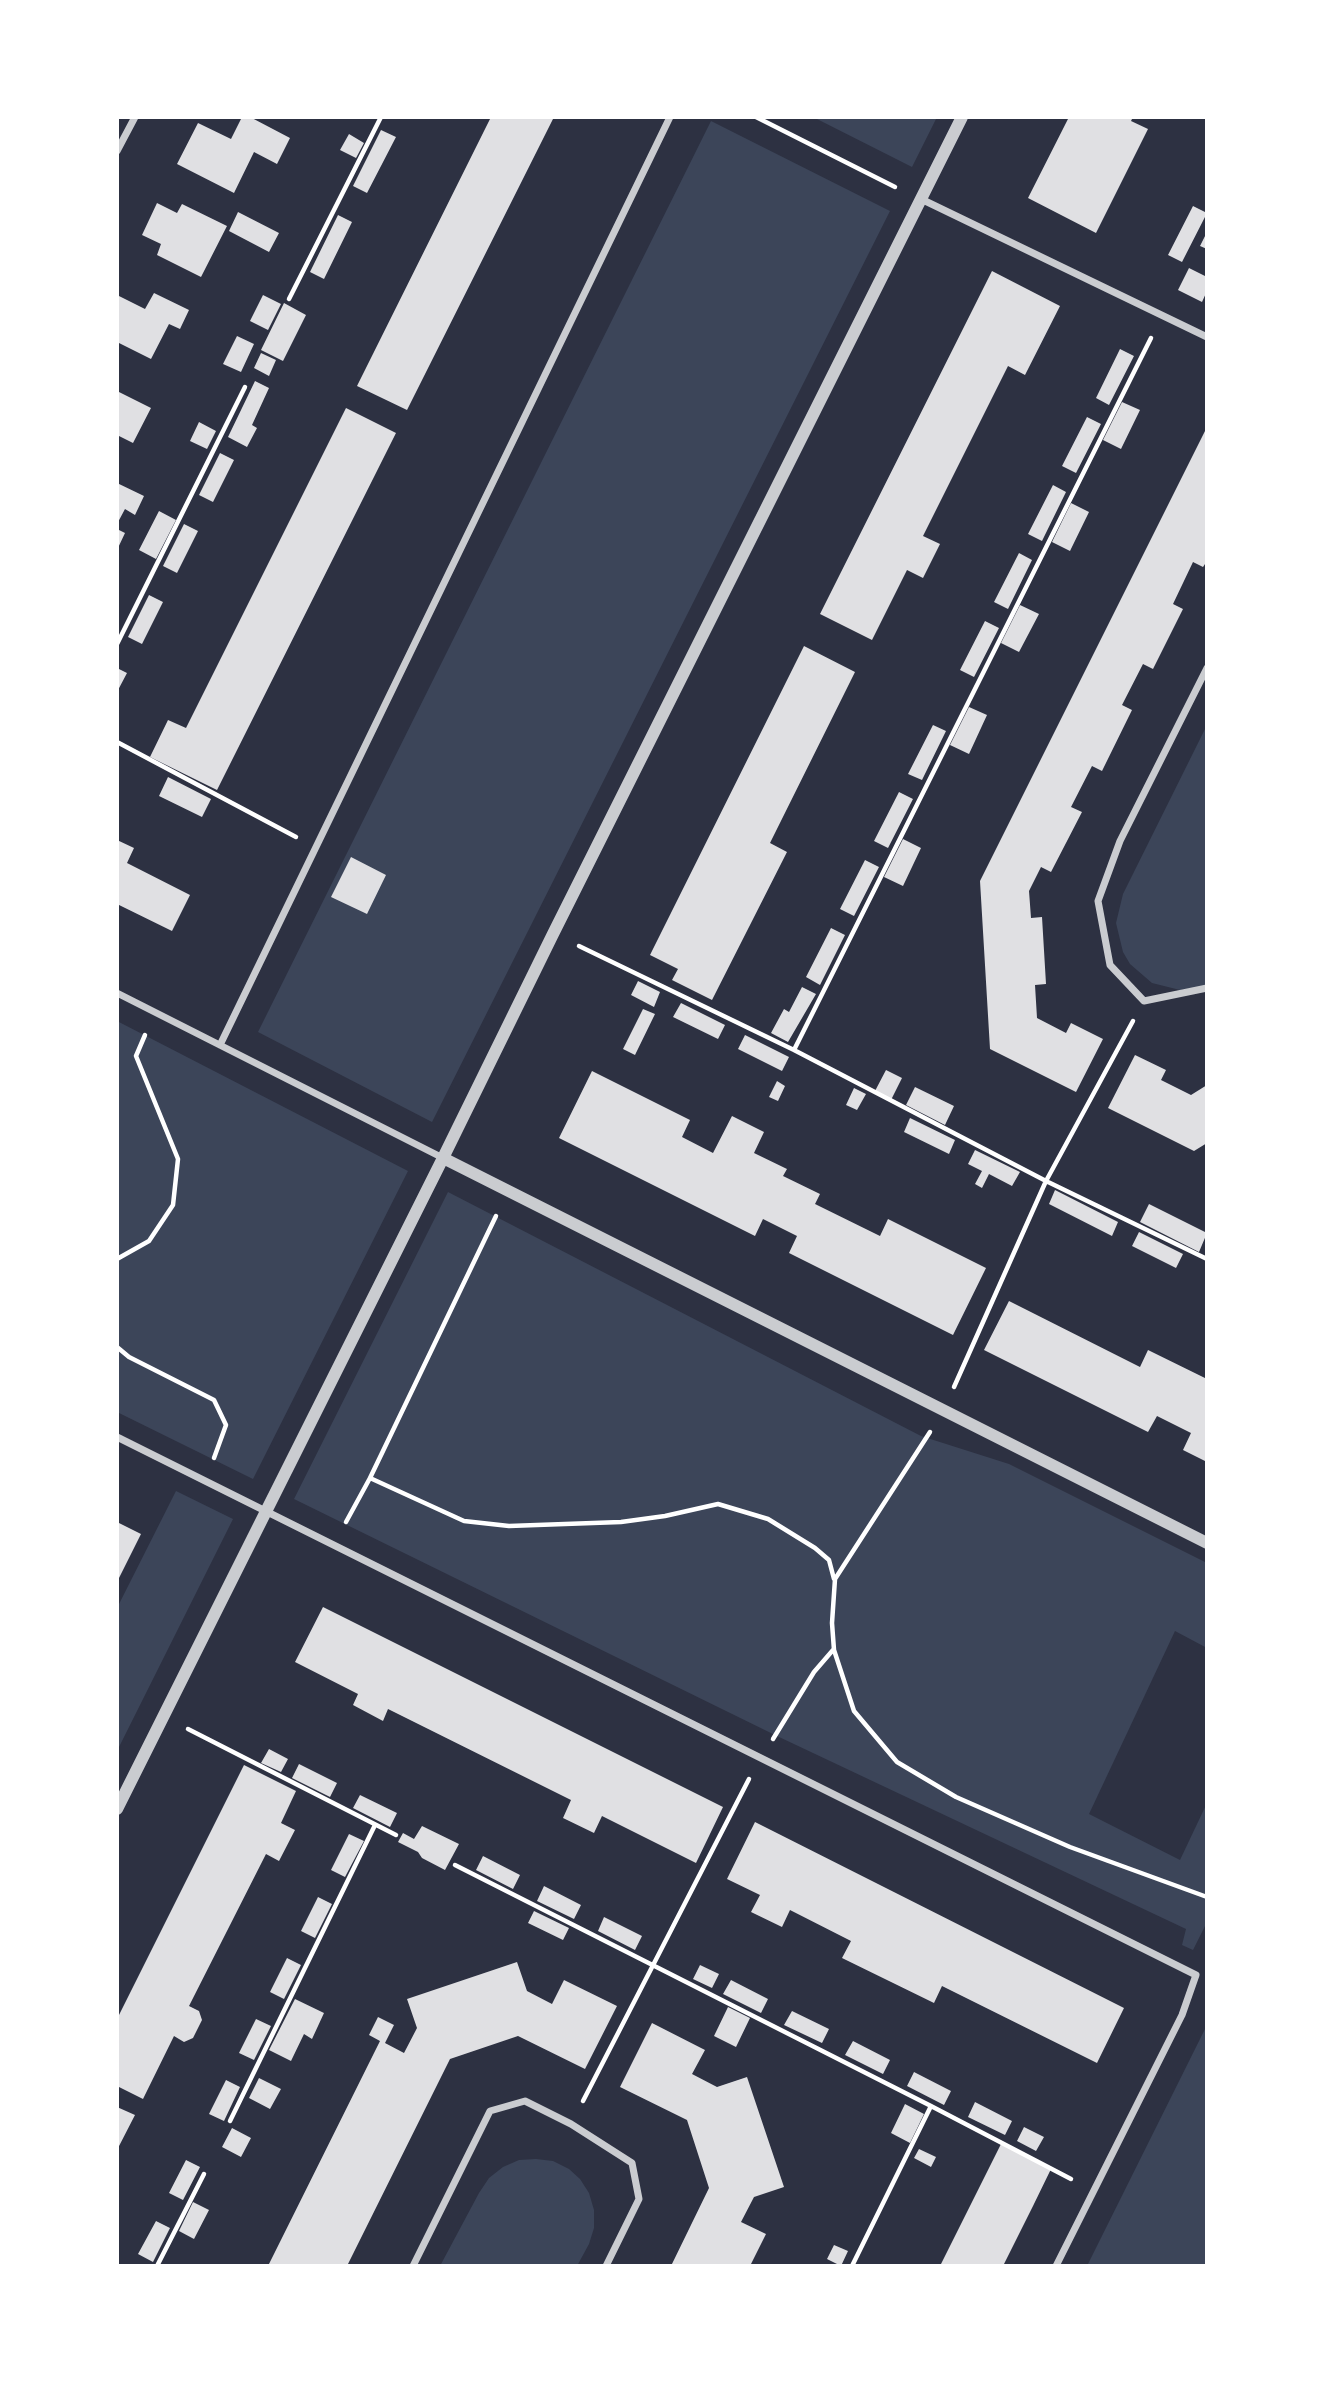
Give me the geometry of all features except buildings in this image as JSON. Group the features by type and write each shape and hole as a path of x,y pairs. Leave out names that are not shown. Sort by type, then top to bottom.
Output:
{"street":[{"path":"117,151 135,117"},
{"path":"220,1045 670,117"},
{"path":"117,1809 962,117"},
{"path":"921,199 1207,337"},
{"path":"1207,668 1120,841 1098,901 1110,965 1144,1001 1207,988"},
{"path":"117,993 1207,1543"},
{"path":"117,1437 1196,1975 1182,2015 1056,2266"},
{"path":"414,2266 490,2111 525,2101 571,2124 632,2163 639,2199 606,2266"}],"path":[{"path":"289,299 381,117"},
{"path":"757,117 921,199"},
{"path":"794,1049 1162,315"},
{"path":"117,644 245,387"},
{"path":"117,742 316,848"},
{"path":"553,934 794,1049 1046,1181 1207,1259"},
{"path":"835,1579 943,1411 1046,1181 1144,1001"},
{"path":"117,1259 149,1241 173,1205 178,1159 136,1056 154,1012"},
{"path":"334,1545 370,1478 509,1191"},
{"path":"117,1348 214,1400 226,1425 205,1482"},
{"path":"370,1478 464,1521 509,1526 621,1522 665,1516 718,1504 768,1519 815,1548 829,1560 835,1579 832,1623 834,1650 854,1711 897,1762 956,1797 1070,1847 1207,1897"},
{"path":"571,2124 761,1758 814,1672 834,1650"},
{"path":"164,1716 396,1835"},
{"path":"230,2121 375,1825"},
{"path":"455,1865 1094,2191"},
{"path":"852,2266 932,2106"},
{"path":"157,2266 204,2174"}],"shaded area":[{"path":"813,117 937,117 912,167"},
{"path":"711,121 890,211 432,1122 258,1032"},
{"path":"1207,725 1207,986 1180,990 1152,983 1130,964 1123,952 1116,923 1123,894"},
{"path":"117,1021 408,1171 253,1479 117,1412"},
{"path":"448,1192 921,1436 1009,1464 1207,1563 1207,1648 1175,1631 1089,1814 1180,1860 1207,1803 1207,1922 1193,1950 1182,1945 1186,1929 777,1736 294,1499"},
{"path":"176,1491 233,1519 117,1751 117,1608"},
{"path":"1207,2025 1207,2266 1087,2266"},
{"path":"519,2160 553,2161 569,2169 589,2193 594,2210 594,2228 577,2266 440,2266 489,2178 503,2167"}]}
